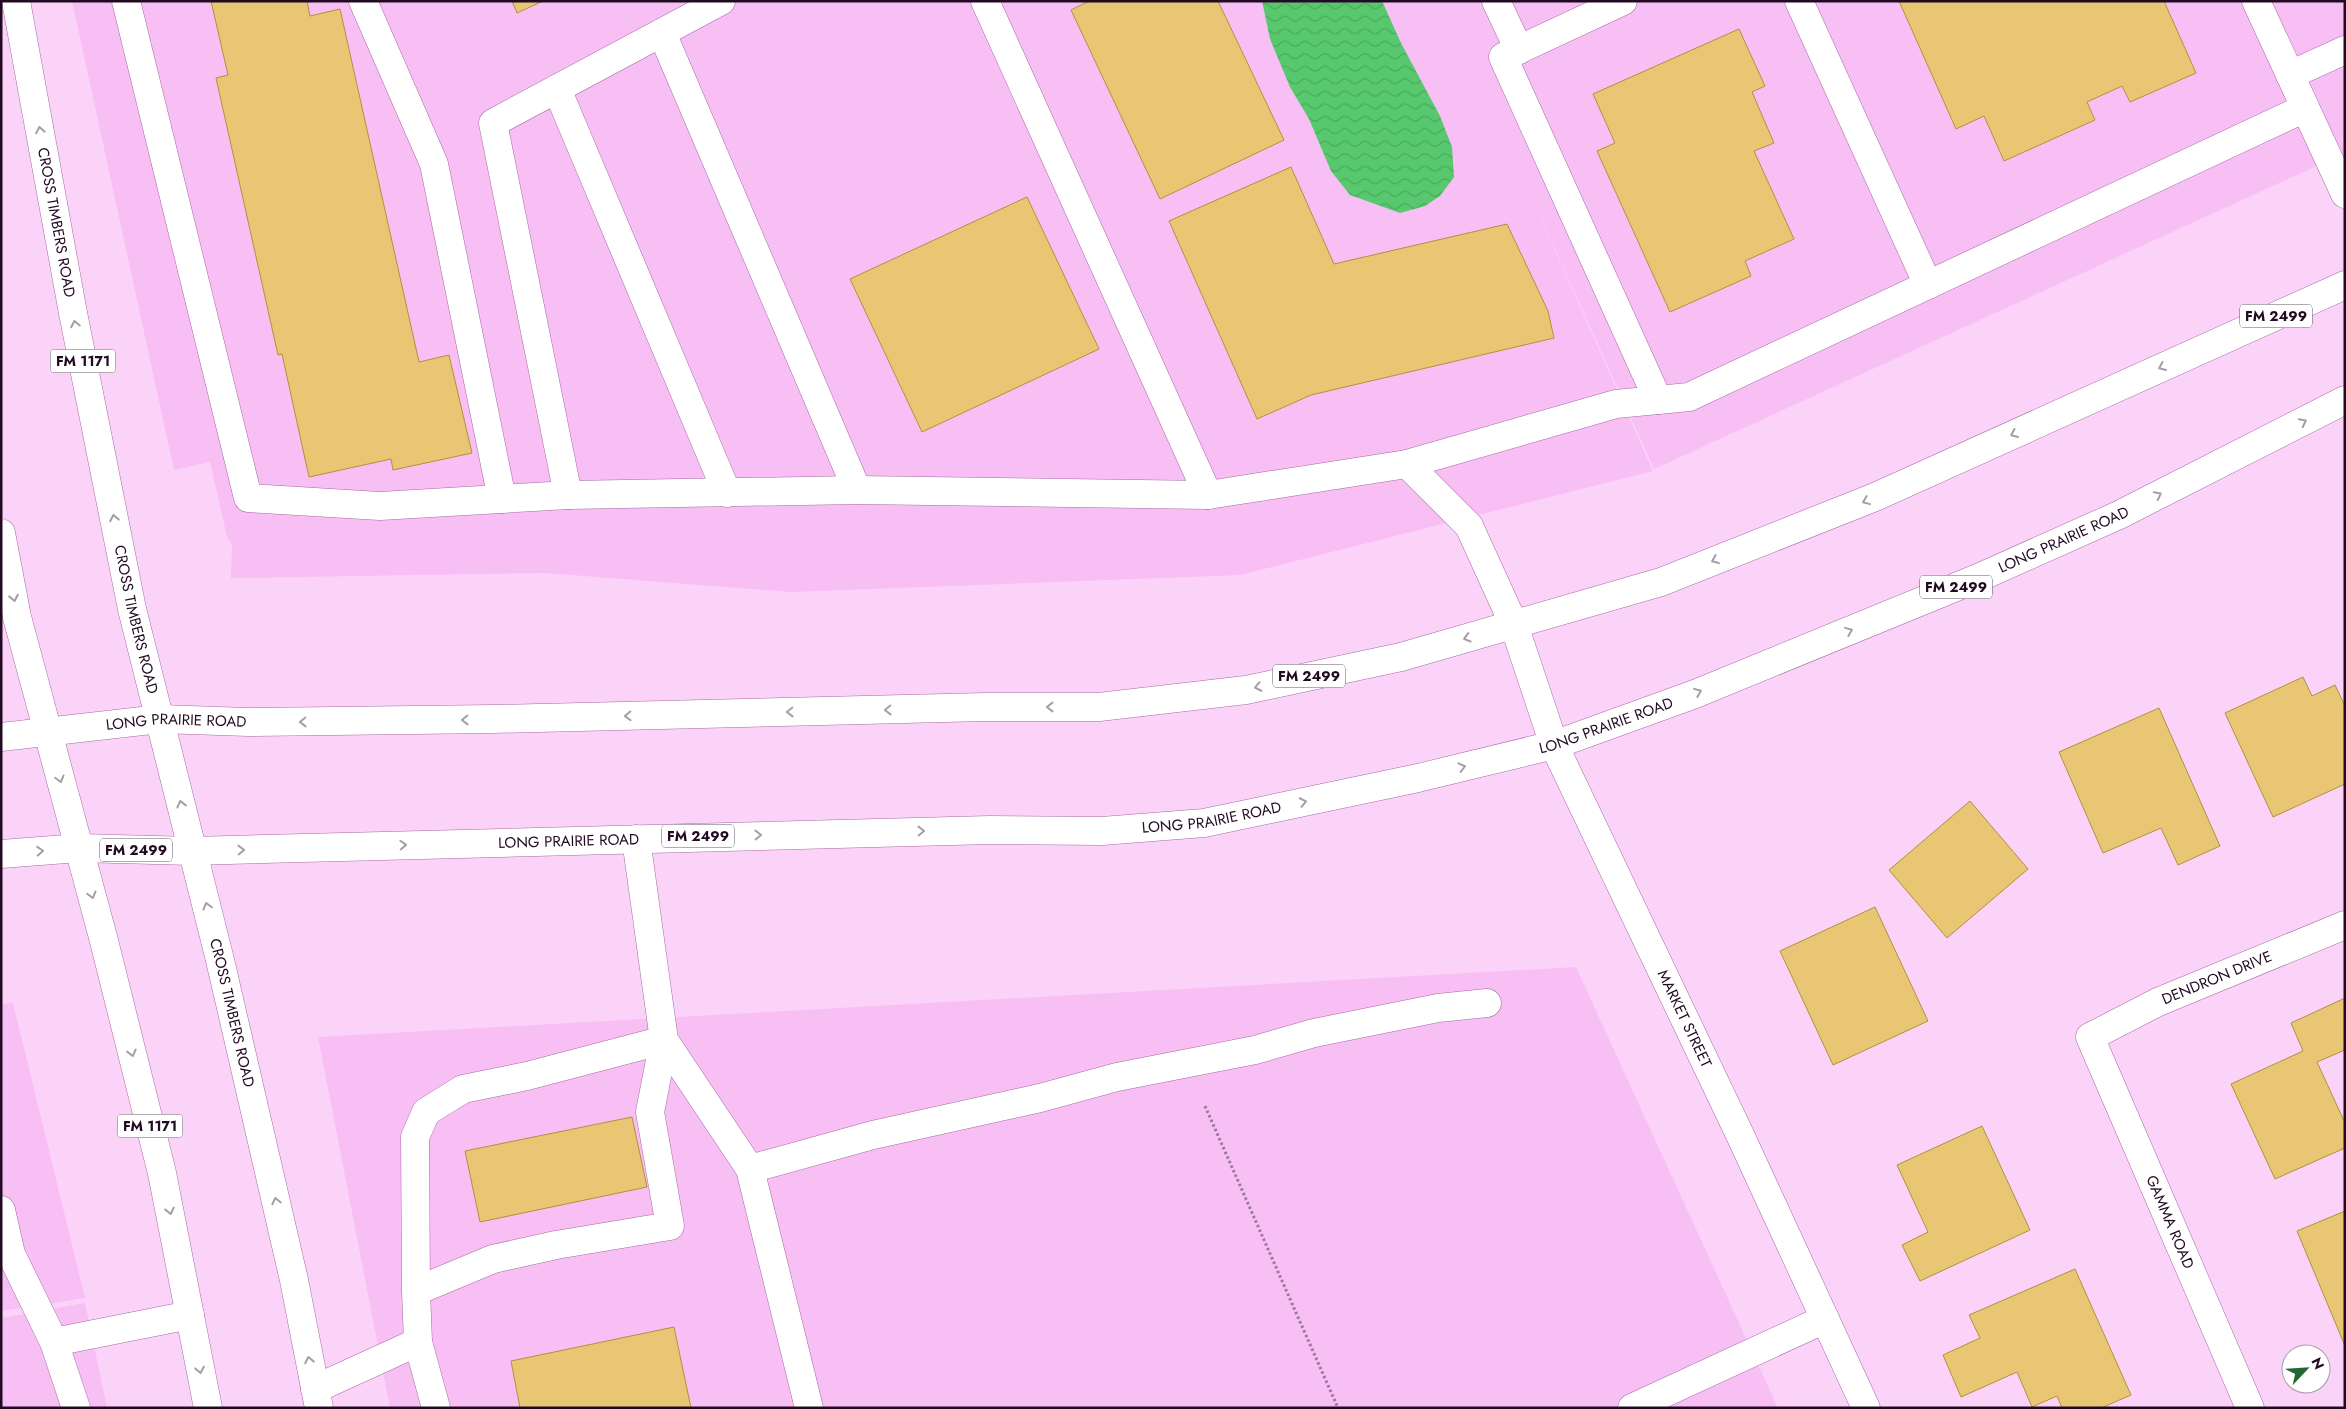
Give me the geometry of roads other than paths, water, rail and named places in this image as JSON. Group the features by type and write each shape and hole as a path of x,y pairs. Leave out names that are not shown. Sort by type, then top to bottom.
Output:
{"main road":[{"name":"CROSS TIMBERS ROAD","path":"16,1 81,352 132,609 222,970 294,1280 317,1398"},
{"path":"126,1 248,498 380,506 568,496 857,490 1208,495 1407,464 1616,404 1689,397 2305,108"},
{"path":"363,1 434,164 502,499"},
{"path":"568,496 493,123 721,1"},
{"path":"985,1 1208,495"},
{"path":"1496,1 1519,50"},
{"path":"1624,1 1503,57 1658,400"},
{"path":"1799,1 1928,285"},
{"path":"2256,1 2345,194"},
{"path":"662,33 857,490"},
{"path":"2290,75 2345,50"},
{"path":"557,89 727,493"},
{"name":"LONG PRAIRIE ROAD","path":"1,737 160,719 248,722 454,720 966,708 1099,707 1246,690 1401,657 1661,582 1875,497 2345,285"},
{"name":"LONG PRAIRIE ROAD","path":"1,854 79,848 192,851 990,830 1102,831 1204,823 1418,778 1554,745 1695,694 1978,578 2119,515 2345,400"},
{"name":"MARKET STREET","path":"1407,464 1469,526 1514,624 1554,745 1741,1137 1866,1408"},
{"name":"FM 1171","path":"1,533 17,617 79,848 162,1173 208,1408"},
{"path":"416,1291 494,1259 556,1245 670,1226 650,1112 664,1040 636,838"},
{"name":"DENDRON DRIVE","path":"2090,1036 2158,1002 2345,924"},
{"path":"750,1169 873,1135 1040,1098 1117,1077 1255,1050 1314,1033 1438,1008 1487,1003"},
{"name":"GAMMA ROAD","path":"2090,1036 2250,1408"},
{"path":"664,1040 750,1169 809,1408"},
{"path":"436,1408 418,1342 416,1291 415,1136 426,1112 463,1089 527,1076 664,1040"},
{"path":"1,1210 6,1255 54,1342 76,1408"},
{"path":"54,1342 190,1315"},
{"path":"1632,1408 1825,1319"},
{"path":"317,1398 418,1342"}],"water":[{"path":"1262,1 1382,1 1401,43 1440,116 1452,147 1454,177 1440,196 1425,206 1400,213 1350,195 1331,171 1309,119 1290,87 1270,39"}]}
